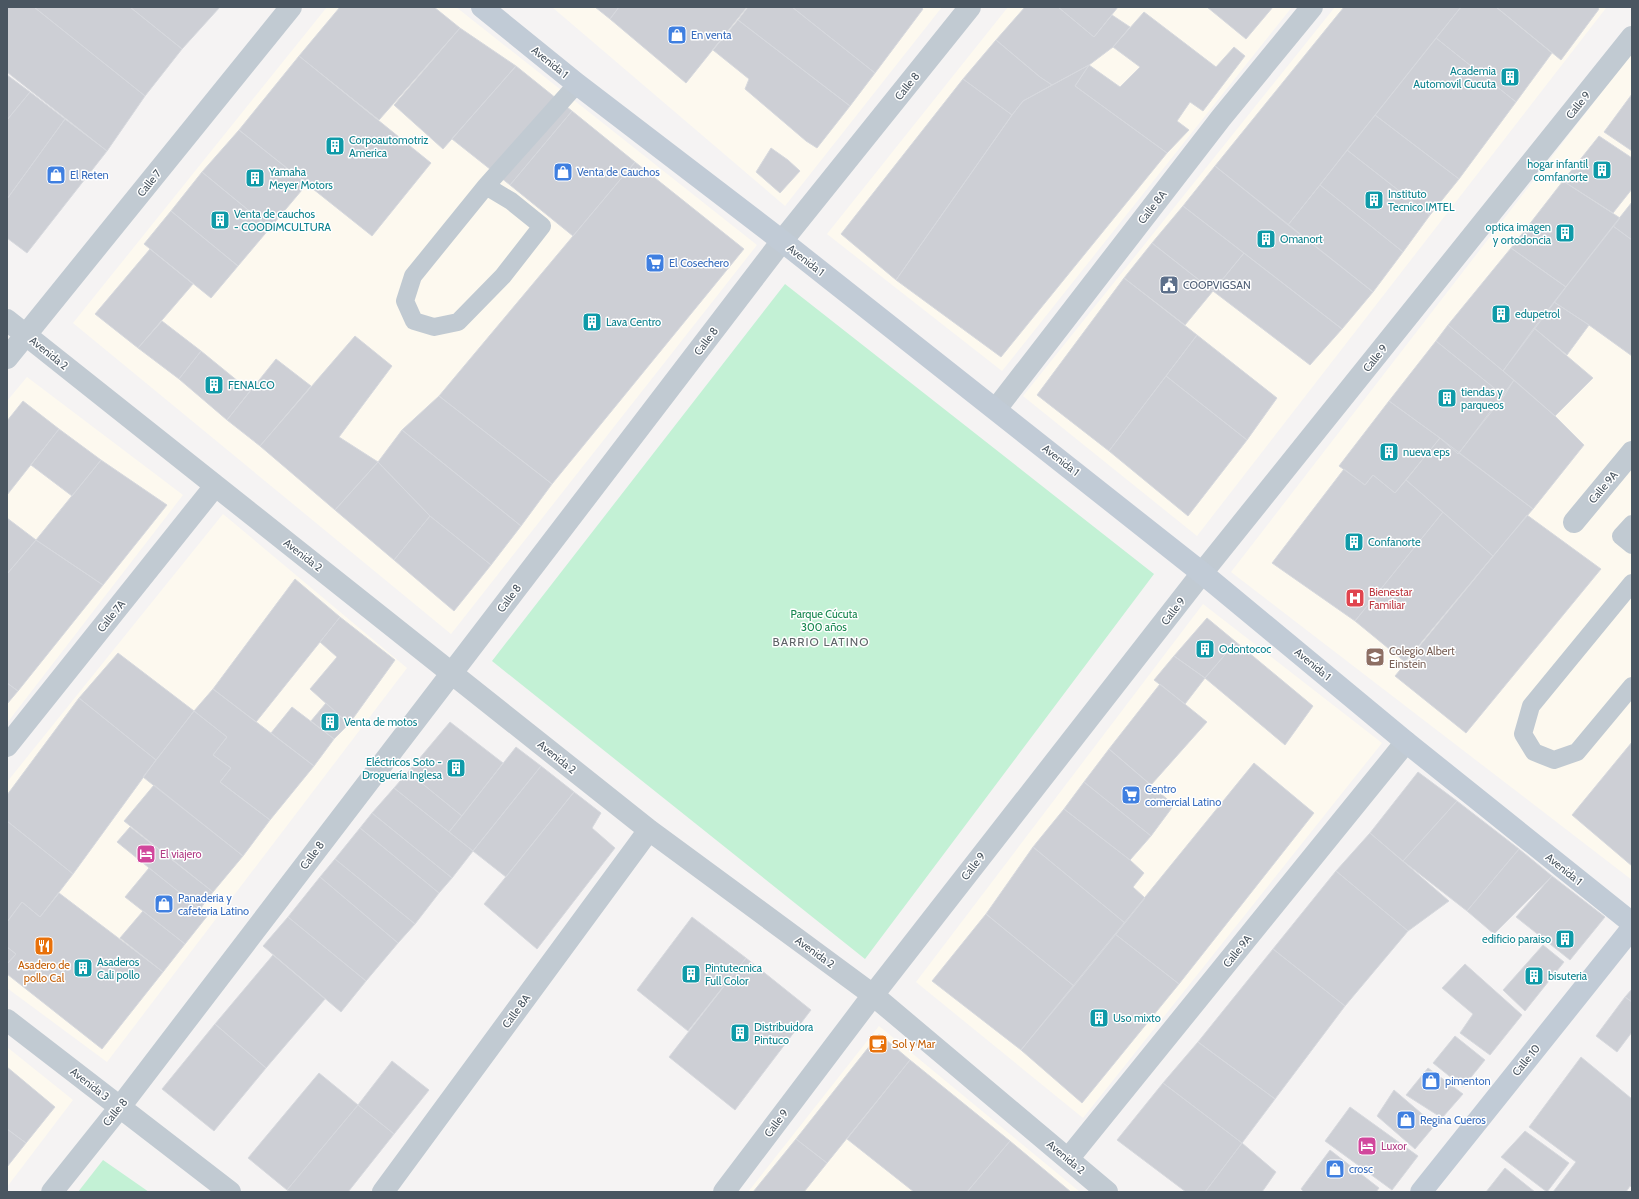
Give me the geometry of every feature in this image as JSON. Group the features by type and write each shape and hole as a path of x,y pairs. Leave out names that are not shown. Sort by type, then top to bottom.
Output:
{"street":[{"name":"Calle 7","path":"7,358 290,7"},
{"name":"Avenida 1","path":"482,7 577,84 782,241 1202,573 1406,742 1632,923"},
{"name":"Calle 8","path":"52,1192 120,1107 782,241 970,7"},
{"name":"Calle 8A","path":"996,409 1216,124 1312,7"},
{"name":"Calle 9","path":"724,1192 873,995 1202,573 1632,37"},
{"name":"Avenida 2","path":"7,320 214,486 649,830 873,995 1107,1192"},
{"name":"Calle 9A","path":"1574,522 1632,452"},
{"name":"Calle 7A","path":"7,746 214,486"},
{"name":"Calle 9A","path":"1068,1159 1406,742"},
{"name":"Calle 8A","path":"383,1192 649,830"},
{"name":"Calle 10","path":"1421,1192 1632,928"},
{"name":"Avenida 3","path":"7,1020 230,1192"}],"lane":[{"path":"486,186 510,201 542,226 503,276 458,322 434,327 414,321 405,301 413,276 486,186 577,84"},
{"path":"1632,524 1621,536 1632,545"},
{"path":"1632,583 1531,706 1523,734 1534,752 1554,760 1577,752 1632,686"}],"shaded area":[{"path":"327,7 456,7 757,245 451,634 73,323"},
{"path":"552,7 942,7 785,206"},
{"path":"1008,7 1292,7 1002,371 827,234"},
{"path":"1335,7 1606,8 1197,536 1023,396"},
{"path":"1632,53 1632,880 1231,572"},
{"path":"27,377 183,495 7,723 7,401"},
{"path":"223,514 407,668 107,1062 7,988 7,782"},
{"path":"1203,604 1382,743 1083,1118 916,982"},
{"path":"879,1026 1080,1192 748,1192"},
{"path":"7,1047 73,1100 7,1187"}],"green space":[{"name":"Parque Cúcuta 300 años","path":"785,284 1154,574 865,959 492,661"},
{"path":"103,1160 149,1192 78,1192"}],"building":[{"path":"7,7 34,7 145,96 107,151 7,72"},
{"path":"34,7 130,7 182,49 145,96"},
{"path":"130,7 220,7 182,49"},
{"path":"340,7 434,7 460,28 379,120 299,56"},
{"path":"595,7 619,7 610,19"},
{"name":"En venta","path":"619,7 747,7 686,83 610,19"},
{"path":"748,7 792,7 875,73 850,106 738,20"},
{"path":"792,7 921,7 923,9 875,73"},
{"path":"1025,7 1058,7 1094,37 1112,15 1130,27 1113,47 1089,65 1052,85 1040,77 996,40"},
{"path":"1058,7 1118,7 1094,37"},
{"path":"1207,7 1273,7 1246,39"},
{"path":"1344,7 1461,7 1288,225 1215,166"},
{"name":"Academia Automovil Cucuta","path":"1461,7 1496,7 1552,53 1516,102 1436,38"},
{"path":"1496,7 1597,7 1599,9 1561,60"},
{"path":"1144,12 1216,67 1234,47 1245,56 1203,111 1190,102 1177,121 1189,130 1167,153 1075,86 1089,65 1120,87 1140,67 1113,47"},
{"path":"738,20 850,106 817,148 806,141 745,89 749,79 713,50"},
{"path":"460,28 516,66 443,149 394,105"},
{"path":"1436,38 1516,102 1459,179 1375,115"},
{"path":"996,40 1040,77 1052,85 1023,101 1012,115 963,79"},
{"name":"Corpoautomotriz America","path":"299,56 431,163 372,236 239,130"},
{"path":"1089,65 1075,86 1167,153 1001,357 896,280 1023,101"},
{"path":"516,66 572,111 510,185 452,139"},
{"path":"7,75 30,92 7,120"},
{"path":"963,79 1012,115 896,280 841,234"},
{"path":"30,92 65,119 7,199 7,120"},
{"path":"1632,94 1632,151 1604,132"},
{"path":"572,111 635,162 573,236 510,185"},
{"path":"1375,115 1459,179 1430,215 1347,150"},
{"name":"El Reten","path":"65,119 107,151 27,253 7,238 7,199"},
{"name":"Yamaha Meyer Motors","path":"239,130 307,184 270,228 202,172"},
{"name":"hogar infantil comfanorte","path":"1599,136 1632,158 1632,189 1613,213 1563,181"},
{"path":"771,148 800,171 780,193 756,172"},
{"name":"Instituto Tecnico IMTEL","path":"1347,150 1430,215 1403,252 1320,185"},
{"name":"Lava Centro","path":"635,162 744,249 552,484 439,396"},
{"name":"Omanort","path":"1215,166 1373,292 1342,329 1183,206"},
{"name":"Venta de cauchos - COODIMCULTURA","path":"202,172 270,228 238,266 171,211"},
{"name":"optica imagen y ortodoncia","path":"1563,181 1620,218 1566,287 1511,248"},
{"path":"1320,185 1403,252 1373,292 1288,225"},
{"path":"1632,202 1632,240 1613,226"},
{"path":"1183,206 1244,253 1213,291 1152,243"},
{"path":"171,211 238,266 211,298 144,244"},
{"path":"1613,226 1632,240 1632,356 1554,302"},
{"name":"COOPVIGSAN","path":"1152,243 1213,291 1185,325 1124,278"},
{"name":"edupetrol","path":"1511,248 1566,287 1503,371 1448,325"},
{"path":"150,249 193,284 138,348 95,314"},
{"path":"1244,253 1342,329 1310,365 1213,291"},
{"path":"1124,278 1197,335 1109,451 1037,395"},
{"path":"1554,302 1589,325 1567,355 1534,328"},
{"path":"162,321 201,351 179,379 138,348"},
{"path":"1448,325 1514,380 1504,396 1436,341"},
{"path":"1534,328 1593,378 1555,416 1503,371"},
{"path":"1197,335 1277,398 1247,440 1166,376"},
{"path":"355,336 392,366 339,437 378,462 335,510 260,446"},
{"name":"tiendas y parqueos","path":"1436,341 1504,396 1458,454 1440,438 1389,401"},
{"name":"FENALCO","path":"201,351 250,391 227,420 179,379"},
{"path":"276,359 311,386 260,446 227,420"},
{"path":"1166,376 1247,440 1188,516 1109,451"},
{"path":"1514,380 1555,416 1584,445 1533,509 1459,453"},
{"path":"439,396 552,484 521,526 402,430"},
{"path":"23,401 59,429 7,495 7,421"},
{"name":"nueva eps","path":"1389,401 1440,438 1395,493 1373,475 1365,485 1339,466"},
{"path":"59,429 101,460 72,496 31,465"},
{"path":"402,430 521,526 491,565 430,516 378,462"},
{"path":"1440,438 1533,509 1493,556 1406,480"},
{"path":"101,460 167,505 103,585 36,540"},
{"path":"378,462 430,516 394,560 335,510"},
{"name":"Confanorte","path":"1344,469 1365,485 1373,475 1395,493 1406,480 1443,512 1355,621 1272,563"},
{"path":"1443,512 1493,556 1405,662 1355,621"},
{"path":"1527,515 1601,569 1466,733 1395,676"},
{"path":"430,516 491,565 454,611 394,560"},
{"path":"7,518 36,540 7,574"},
{"path":"36,540 103,585 18,691 7,683 7,574"},
{"path":"295,579 340,617 256,722 213,689"},
{"path":"340,617 395,660 349,724 310,689 337,657 320,642"},
{"name":"Odontococ","path":"1207,618 1236,642 1205,678 1174,656"},
{"path":"1236,642 1313,706 1285,745 1205,678"},
{"path":"118,653 194,711 156,760 79,698"},
{"path":"1174,656 1205,678 1185,704 1154,680"},
{"path":"7,683 18,691 7,704"},
{"path":"1160,684 1207,722 1151,785 1109,749"},
{"path":"213,689 314,766 270,820 220,782 231,768 213,755 227,737 194,711"},
{"path":"79,698 156,760 73,874 7,821 7,795"},
{"name":"Venta de motos","path":"326,703 349,724 334,739 311,721"},
{"path":"292,707 334,739 314,766 271,733"},
{"path":"194,711 227,737 213,755 231,768 220,782 270,820 243,856 143,777"},
{"name":"Eléctricos Soto - Droguería Inglesa","path":"450,722 503,763 462,816 408,772"},
{"path":"1632,742 1632,866 1572,815"},
{"path":"516,747 541,766 473,851 449,832"},
{"name":"Centro comercial Latino","path":"1109,749 1174,805 1151,836 1084,782"},
{"path":"1254,763 1314,813 1179,984 1115,934"},
{"path":"541,766 574,792 506,877 473,851"},
{"path":"408,772 462,816 449,832 394,788"},
{"path":"1418,772 1457,801 1403,861 1370,833"},
{"path":"1084,782 1151,836 1130,860 1064,809"},
{"path":"154,785 243,856 213,892 124,821"},
{"path":"394,788 473,851 452,878 372,813"},
{"path":"574,792 601,813 592,828 615,848 537,949 484,904"},
{"path":"1457,801 1519,849 1467,911 1403,861"},
{"path":"1064,809 1130,860 1144,873 1133,887 1145,898 1125,923 1033,847"},
{"path":"372,813 452,878 439,893 360,828"},
{"path":"7,821 73,874 40,917 22,902 7,922"},
{"name":"El viajero","path":"130,827 213,892 200,909 117,842"},
{"path":"360,828 439,893 415,924 335,859"},
{"path":"1370,833 1449,901 1408,931 1336,871"},
{"path":"1033,847 1125,923 1074,986 986,914"},
{"path":"1519,849 1552,876 1494,934 1467,911"},
{"path":"335,859 415,924 398,943 320,877"},
{"name":"Panaderia y cafeteria Latino","path":"149,868 208,915 185,944 125,897"},
{"path":"1336,871 1408,931 1345,1006 1273,949"},
{"name":"edificio paraiso","path":"1552,876 1605,917 1570,960 1516,917"},
{"path":"320,877 398,943 366,981 288,917"},
{"name":"Asaderos Cali pollo","path":"59,893 163,972 102,1049 7,974 7,964 16,954 7,947 7,922 22,902 40,917"},
{"path":"143,911 185,944 163,972 120,938"},
{"path":"986,914 1074,986 1021,1050 932,981"},
{"path":"288,917 366,981 341,1012 263,946"},
{"name":"Pintutecnica Full Color","path":"692,917 746,958 688,1031 637,990"},
{"name":"Uso mixto","path":"1115,934 1179,984 1082,1103 1021,1050"},
{"name":"bisuteria","path":"1543,945 1564,962 1525,1011 1503,990"},
{"path":"7,947 16,954 7,964"},
{"path":"1273,949 1345,1006 1275,1099 1198,1042"},
{"path":"273,955 325,999 266,1068 215,1024"},
{"name":"Distribuidora Pintuco","path":"746,958 811,1010 735,1110 669,1057"},
{"path":"1465,964 1522,1015 1490,1055 1460,1033 1473,1014 1442,988"},
{"path":"1632,989 1632,1002 1625,997"},
{"path":"1625,997 1632,1002 1632,1032 1617,1052 1596,1036"},
{"path":"215,1024 266,1068 214,1131 162,1089"},
{"path":"879,1034 910,1060 827,1163 796,1139"},
{"path":"1455,1036 1485,1060 1463,1087 1433,1063"},
{"path":"1198,1042 1275,1099 1242,1143 1163,1083"},
{"path":"1581,1057 1632,1099 1632,1188 1630,1186 1626,1192 1553,1192 1576,1162 1529,1127"},
{"path":"910,1060 1010,1141 967,1192 914,1192 847,1139"},
{"path":"392,1061 429,1090 394,1134 358,1105"},
{"path":"7,1067 55,1107 26,1143 7,1129"},
{"name":"pimenton","path":"1428,1068 1463,1094 1442,1118 1406,1095"},
{"path":"319,1073 358,1105 287,1190 248,1158"},
{"path":"1163,1083 1242,1143 1205,1192 1186,1192 1117,1140"},
{"name":"Regina Cueros","path":"1394,1090 1435,1125 1415,1149 1377,1116"},
{"path":"358,1105 394,1134 348,1192 290,1192 287,1190"},
{"path":"1350,1107 1418,1156 1392,1190 1325,1141"},
{"path":"7,1129 26,1143 7,1167"},
{"path":"1525,1131 1569,1163 1547,1192 1501,1157"},
{"path":"796,1139 827,1163 804,1192 753,1192"},
{"path":"1010,1141 1071,1192 967,1192"},
{"path":"1242,1143 1276,1172 1262,1192 1205,1192"},
{"name":"crosc","path":"1330,1150 1379,1188 1376,1192 1304,1192 1301,1189"},
{"path":"1505,1168 1535,1192 1486,1192"}],"place":[{"name":"En venta","path":"677,35"},
{"name":"Academia Automovil Cucuta","path":"1510,77"},
{"name":"Corpoautomotriz America","path":"335,146"},
{"name":"hogar infantil comfanorte","path":"1602,170"},
{"name":"Venta de Cauchos","path":"563,172"},
{"name":"El Reten","path":"56,175"},
{"name":"Yamaha Meyer Motors","path":"255,178"},
{"name":"Instituto Tecnico IMTEL","path":"1374,200"},
{"name":"Venta de cauchos - COODIMCULTURA","path":"220,220"},
{"name":"optica imagen y ortodoncia","path":"1565,233"},
{"name":"Omanort","path":"1266,239"},
{"name":"El Cosechero","path":"655,263"},
{"name":"COOPVIGSAN","path":"1169,285"},
{"name":"edupetrol","path":"1501,314"},
{"name":"Lava Centro","path":"592,322"},
{"name":"FENALCO","path":"214,385"},
{"name":"tiendas y parqueos","path":"1447,398"},
{"name":"nueva eps","path":"1389,452"},
{"name":"Confanorte","path":"1354,542"},
{"name":"Bienestar Familiar","path":"1355,598"},
{"name":"Odontococ","path":"1205,649"},
{"name":"Colegio Albert Einstein","path":"1375,657"},
{"name":"Venta de motos","path":"330,722"},
{"name":"Eléctricos Soto - Droguería Inglesa","path":"456,768"},
{"name":"Centro comercial Latino","path":"1131,795"},
{"name":"El viajero","path":"146,854"},
{"name":"Panaderia y cafeteria Latino","path":"164,904"},
{"name":"edificio paraiso","path":"1565,939"},
{"name":"Asadero de pollo Cal","path":"44,946"},
{"name":"Asaderos Cali pollo","path":"83,968"},
{"name":"Pintutecnica Full Color","path":"691,974"},
{"name":"bisuteria","path":"1534,976"},
{"name":"Uso mixto","path":"1099,1018"},
{"name":"Distribuidora Pintuco","path":"740,1033"},
{"name":"Sol y Mar","path":"878,1044"},
{"name":"pimenton","path":"1431,1081"},
{"name":"Regina Cueros","path":"1406,1120"},
{"name":"Luxor","path":"1367,1146"},
{"name":"crosc","path":"1335,1169"}],"district":[{"name":"BARRIO LATINO","path":"821,642"}]}
